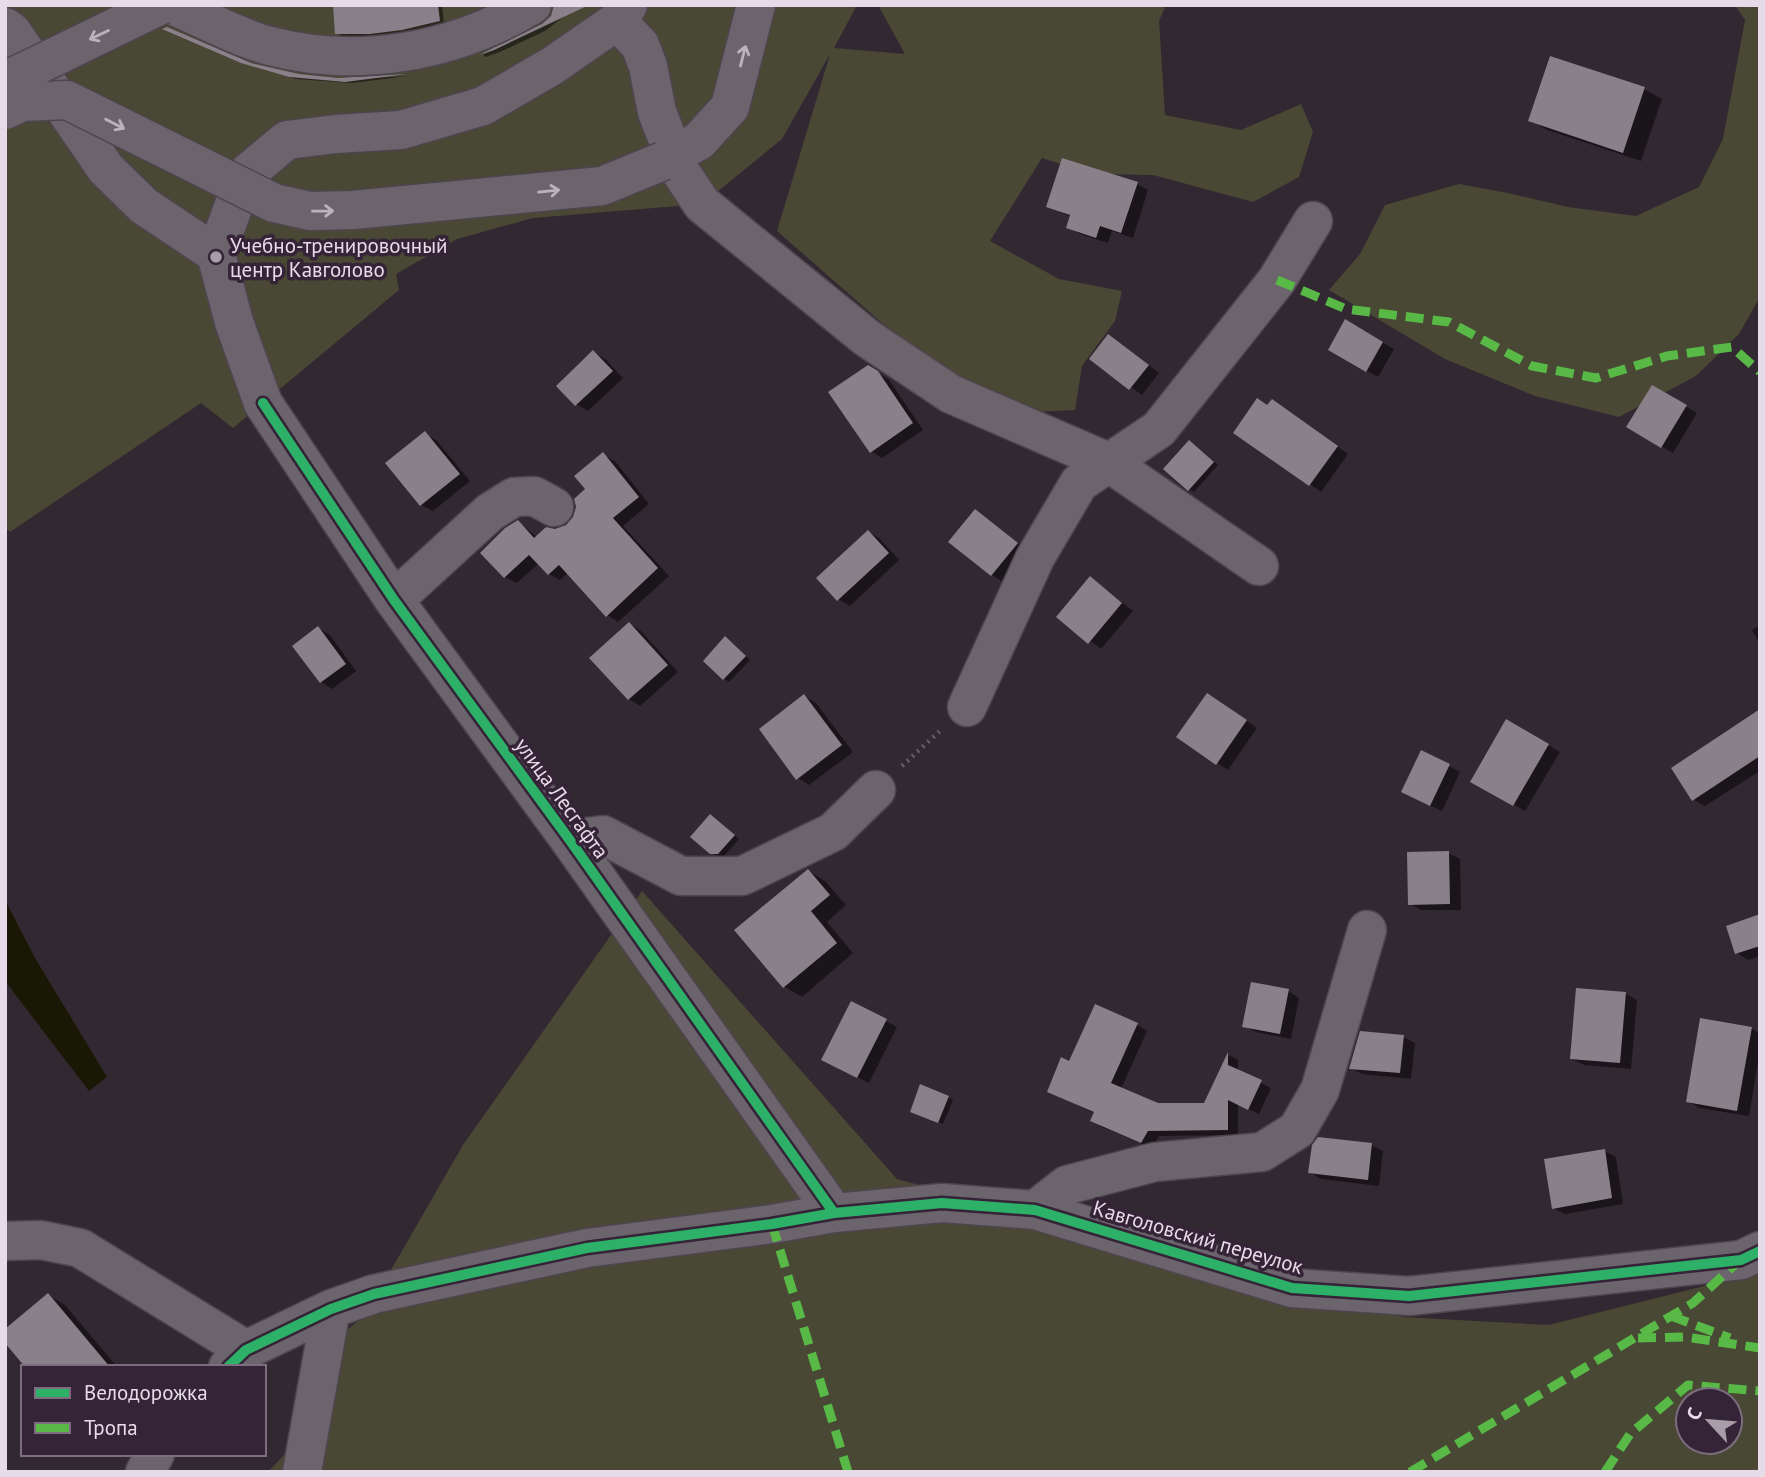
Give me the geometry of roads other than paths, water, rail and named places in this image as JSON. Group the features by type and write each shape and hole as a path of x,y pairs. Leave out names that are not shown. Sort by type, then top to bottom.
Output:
{"street":[{"path":"5,81 161,5"},
{"path":"172,5 268,46 323,56 376,56 420,49 473,35 532,5"},
{"path":"5,110 22,102 67,100 274,203 310,211 353,210 602,186 663,161 699,141 730,107 756,5"},
{"path":"5,27 12,32 106,169 144,206 216,254 245,175 287,140 401,130 483,106 552,66 623,13 648,66 657,112 680,171 702,204 867,338 951,394 1108,462 1259,566"},
{"path":"967,707 1041,547 1079,483 1159,429 1277,280 1312,221"},
{"name":"улица Лесгафта","path":"216,254 234,322 263,403 394,600 569,839 834,1213"},
{"path":"394,600 489,512 514,497 534,496 554,507"},
{"path":"569,839 603,835 681,876 742,876 833,832 876,790"},
{"path":"1035,1210 1067,1185 1155,1162 1262,1152 1297,1130 1320,1090 1367,930"},
{"name":"Кавголовский переулок","path":"237,1358 331,1309 374,1294 587,1248 772,1224 834,1213 942,1203 1035,1210 1292,1288 1409,1296 1741,1260 1760,1251"},
{"path":"5,1241 41,1240 80,1248 237,1358"},
{"path":"302,1472 331,1309"},
{"path":"145,1472 154,1456"}],"place":[{"name":"Учебно-тренировочный центр Кавголово","path":"216,257"}]}
